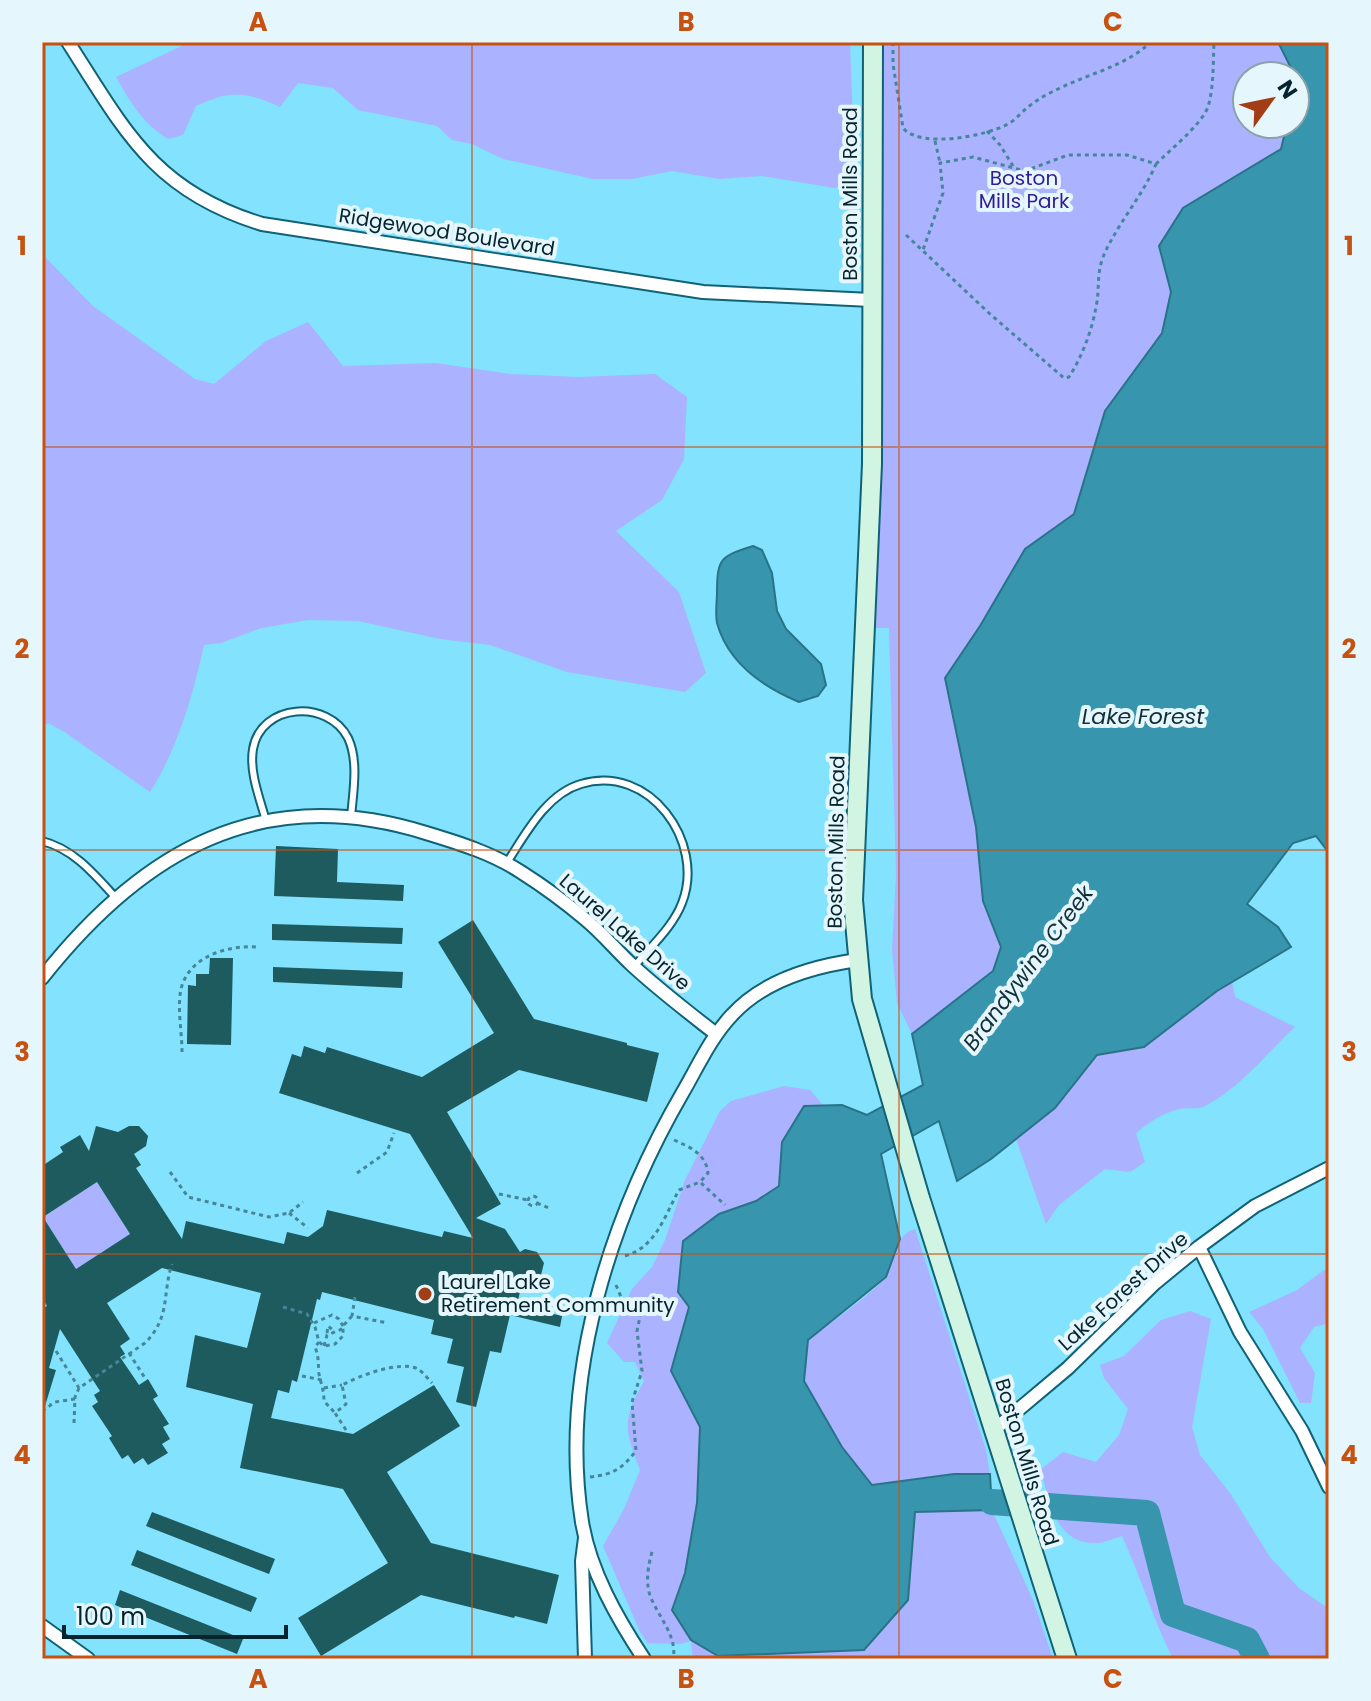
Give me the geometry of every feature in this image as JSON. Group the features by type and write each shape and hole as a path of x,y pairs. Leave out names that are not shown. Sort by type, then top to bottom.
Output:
{"street":[{"name":"Ridgewood Boulevard","path":"68,42 135,143 164,174 207,202 262,224 703,292 871,300"},
{"name":"Boston Mills Road","path":"873,42 872,477 853,900 862,999 920,1198 1067,1659"},
{"name":"Laurel Lake Drive","path":"42,978 82,931 116,898 153,869 191,846 234,828 266,821 351,817 408,827 482,852 506,864 584,918 634,967 716,1034"},
{"path":"644,1659 605,1591 585,1534 578,1478 577,1437 584,1368 608,1260 627,1204 660,1134 716,1034 734,1013 790,977 836,963 858,960"},
{"name":"Lake Forest Drive","path":"994,1430 1068,1368 1155,1283 1199,1247 1255,1206 1329,1168"},
{"path":"1199,1247 1240,1332 1296,1420 1329,1487"},
{"path":"585,1534 582,1561 585,1659"},
{"path":"42,1626 88,1659"}],"lane":[{"path":"266,821 253,768 254,742 272,720 300,710 330,718 348,739 353,762 351,817"},
{"path":"506,864 548,806 567,790 580,784 595,781 620,784 637,788 656,801 671,819 683,843 688,866 687,886 682,906 634,967"},
{"path":"42,841 83,863 116,898"}],"path":[{"path":"893,42 893,64 903,128 910,134 935,141 987,131 1012,122 1034,102 1059,88 1124,62 1151,42"},
{"path":"906,235 990,314 1064,378 1069,377 1097,305 1096,279 1116,232 1146,187 1156,164 1207,108 1214,42"},
{"path":"987,131 1014,168"},
{"path":"923,250 943,193 935,141"},
{"path":"940,163 973,157 1025,171 1068,155 1127,155 1156,164"},
{"path":"182,1052 180,999 182,986 189,974 206,957 219,950 257,947"},
{"path":"357,1173 387,1152 394,1133"},
{"path":"660,1134 696,1151 707,1162 708,1173 700,1182 679,1190 657,1234 647,1245 630,1255 608,1260 617,1293 624,1304 641,1312 663,1307"},
{"path":"170,1172 188,1197 269,1217 289,1213 303,1202"},
{"path":"700,1182 725,1205"},
{"path":"499,1194 528,1200 534,1196 537,1203 551,1209"},
{"path":"289,1213 308,1228"},
{"path":"74,1423 75,1399 79,1388 155,1333 162,1319 172,1264"},
{"path":"327,1335 343,1327 352,1316 355,1297"},
{"path":"283,1307 307,1314 319,1342 324,1346 335,1344 343,1336 339,1319 332,1315 313,1324"},
{"path":"578,1478 610,1474 636,1451 632,1402 642,1371 637,1331 641,1312"},
{"path":"352,1316 388,1323"},
{"path":"322,1318 334,1331"},
{"path":"324,1346 328,1326"},
{"path":"319,1342 315,1347 324,1401 346,1430"},
{"path":"56,1351 79,1388"},
{"path":"129,1353 145,1378"},
{"path":"324,1388 342,1385 361,1374 399,1367 418,1369 432,1383"},
{"path":"302,1376 322,1380"},
{"path":"335,1413 346,1404 342,1385"},
{"path":"42,1411 64,1400 75,1399"},
{"path":"42,1401 51,1405"},
{"path":"652,1552 648,1575 650,1595 672,1640 673,1659"}],"green space":[{"path":"190,42 850,42 855,176 835,188 762,176 719,179 672,171 632,179 593,179 503,159 472,144 452,140 437,126 358,110 333,88 298,83 280,107 238,94 196,106 183,135 168,139 144,119 116,77"},
{"name":"Boston Mills Park","path":"880,42 1278,42 1286,60 1231,60 1231,140 1283,140 1281,149 1183,208 1159,246 1171,292 1162,333 1105,411 1074,514 1025,549 945,678 976,827 983,901 1001,947 993,971 912,1034 897,1003 892,949 896,875 889,628 866,628"},
{"path":"42,254 93,306 195,379 214,384 266,341 308,322 343,366 436,363 510,374 579,377 655,374 687,397 684,459 662,500 616,531 679,592 706,673 685,692 567,672 490,645 440,639 358,621 308,620 261,628 221,643 204,645 183,721 169,758 150,792 63,731 48,723 42,727"},
{"path":"1232,982 1235,997 1295,1027 1242,1080 1218,1098 1202,1107 1167,1113 1141,1129 1136,1133 1145,1162 1130,1172 1105,1169 1059,1205 1046,1224 1016,1139 1055,1108 1097,1055 1144,1047"},
{"path":"784,1086 810,1090 824,1106 804,1106 782,1142 779,1186 756,1201 719,1214 671,1371 700,1427 697,1503 685,1573 672,1610 815,1651 864,1650 908,1600 915,1512 992,1510 1033,1600 1053,1659 693,1659 691,1641 680,1644 648,1643 640,1632 603,1546 624,1509 640,1470 628,1425 632,1406 644,1381 635,1362 624,1362 607,1343 632,1289 652,1267 665,1240 685,1180 720,1111 731,1101"},
{"path":"97,1182 130,1234 76,1269 43,1217"},
{"path":"915,1229 986,1450 990,1474 954,1474 872,1485 842,1447 804,1381 808,1340 882,1281 903,1236"},
{"path":"1329,1248 1329,1323 1314,1327 1300,1348 1315,1373 1311,1403 1300,1403 1263,1329 1249,1312 1297,1290 1327,1268"},
{"path":"1190,1311 1211,1319 1192,1427 1200,1455 1230,1493 1270,1557 1299,1588 1329,1609 1329,1659 1173,1659 1122,1536 1100,1543 1083,1541 1072,1537 1056,1519 1040,1470 1063,1452 1096,1462 1119,1435 1128,1409 1104,1378 1100,1365 1124,1356 1161,1320"}],"water":[{"name":"Lake Forest","path":"1278,42 1329,42 1329,853 1316,836 1293,843 1247,904 1278,927 1291,947 1217,991 1144,1047 1097,1055 1055,1108 991,1159 957,1181 939,1121 881,1154 900,1239 886,1277 808,1340 804,1381 842,1447 872,1485 954,1474 990,1474 992,1510 915,1512 908,1600 864,1650 718,1656 691,1640 672,1610 685,1573 697,1503 700,1427 671,1371 689,1307 678,1292 683,1241 719,1214 756,1201 779,1186 782,1142 804,1106 842,1105 867,1115 923,1085 912,1034 993,971 1001,947 983,901 976,827 945,678 1025,549 1074,514 1105,411 1162,333 1171,292 1159,246 1183,208 1281,149 1283,140 1311,140 1311,60 1287,60"},
{"path":"753,546 762,550 772,573 777,611 786,629 821,664 826,685 818,696 799,702 773,689 738,662 722,637 716,615 720,565 734,552"}],"building":[{"path":"276,846 338,849 337,882 404,885 403,901 274,896"},
{"path":"473,920 534,1019 659,1053 647,1102 519,1070 447,1112 501,1204 476,1218 505,1229 520,1252 525,1249 537,1252 544,1263 541,1275 521,1287 517,1305 562,1316 560,1327 510,1315 501,1353 490,1351 476,1407 456,1402 464,1367 447,1363 453,1339 431,1334 434,1320 322,1292 320,1300 317,1299 297,1382 292,1380 289,1393 278,1390 271,1418 353,1434 434,1385 460,1426 387,1472 431,1543 559,1575 547,1624 421,1595 321,1656 298,1618 388,1563 343,1489 240,1468 253,1404 186,1387 195,1335 247,1348 261,1293 162,1268 107,1303 130,1339 120,1346 125,1354 120,1357 139,1385 148,1379 158,1396 153,1399 169,1424 163,1427 170,1439 162,1444 168,1453 148,1465 143,1458 134,1464 128,1455 122,1459 109,1438 112,1436 92,1406 98,1402 94,1395 100,1391 60,1329 49,1368 56,1370 45,1406 42,1405 42,1309 47,1306 42,1298 42,1166 63,1152 60,1147 80,1135 89,1151 96,1126 118,1132 129,1126 139,1126 148,1136 146,1146 134,1154 141,1165 136,1168 182,1239 186,1221 284,1244 287,1232 308,1237 323,1226 327,1210 442,1237 444,1231 473,1238 410,1134 279,1093 292,1054 301,1057 304,1046 325,1053 327,1047 422,1077 494,1033 438,942","holes":["97,1182 130,1234 76,1269 43,1217"]},
{"path":"272,924 403,928 402,944 272,940"},
{"path":"210,958 233,958 231,1045 187,1044 188,985 196,986 196,974 209,974"},
{"path":"273,967 403,972 402,988 273,982"},
{"path":"152,1512 275,1559 269,1574 146,1526"},
{"path":"137,1550 257,1598 251,1612 131,1565"},
{"path":"120,1590 243,1639 237,1654 115,1605"}],"waterway":[{"path":"992,1502 1147,1513 1173,1614 1247,1640 1257,1659"}],"place":[{"name":"Laurel Lake Retirement Community","path":"425,1294"}],"water label":[{"name":"Brandywine Creek","path":"1028,968"}]}
